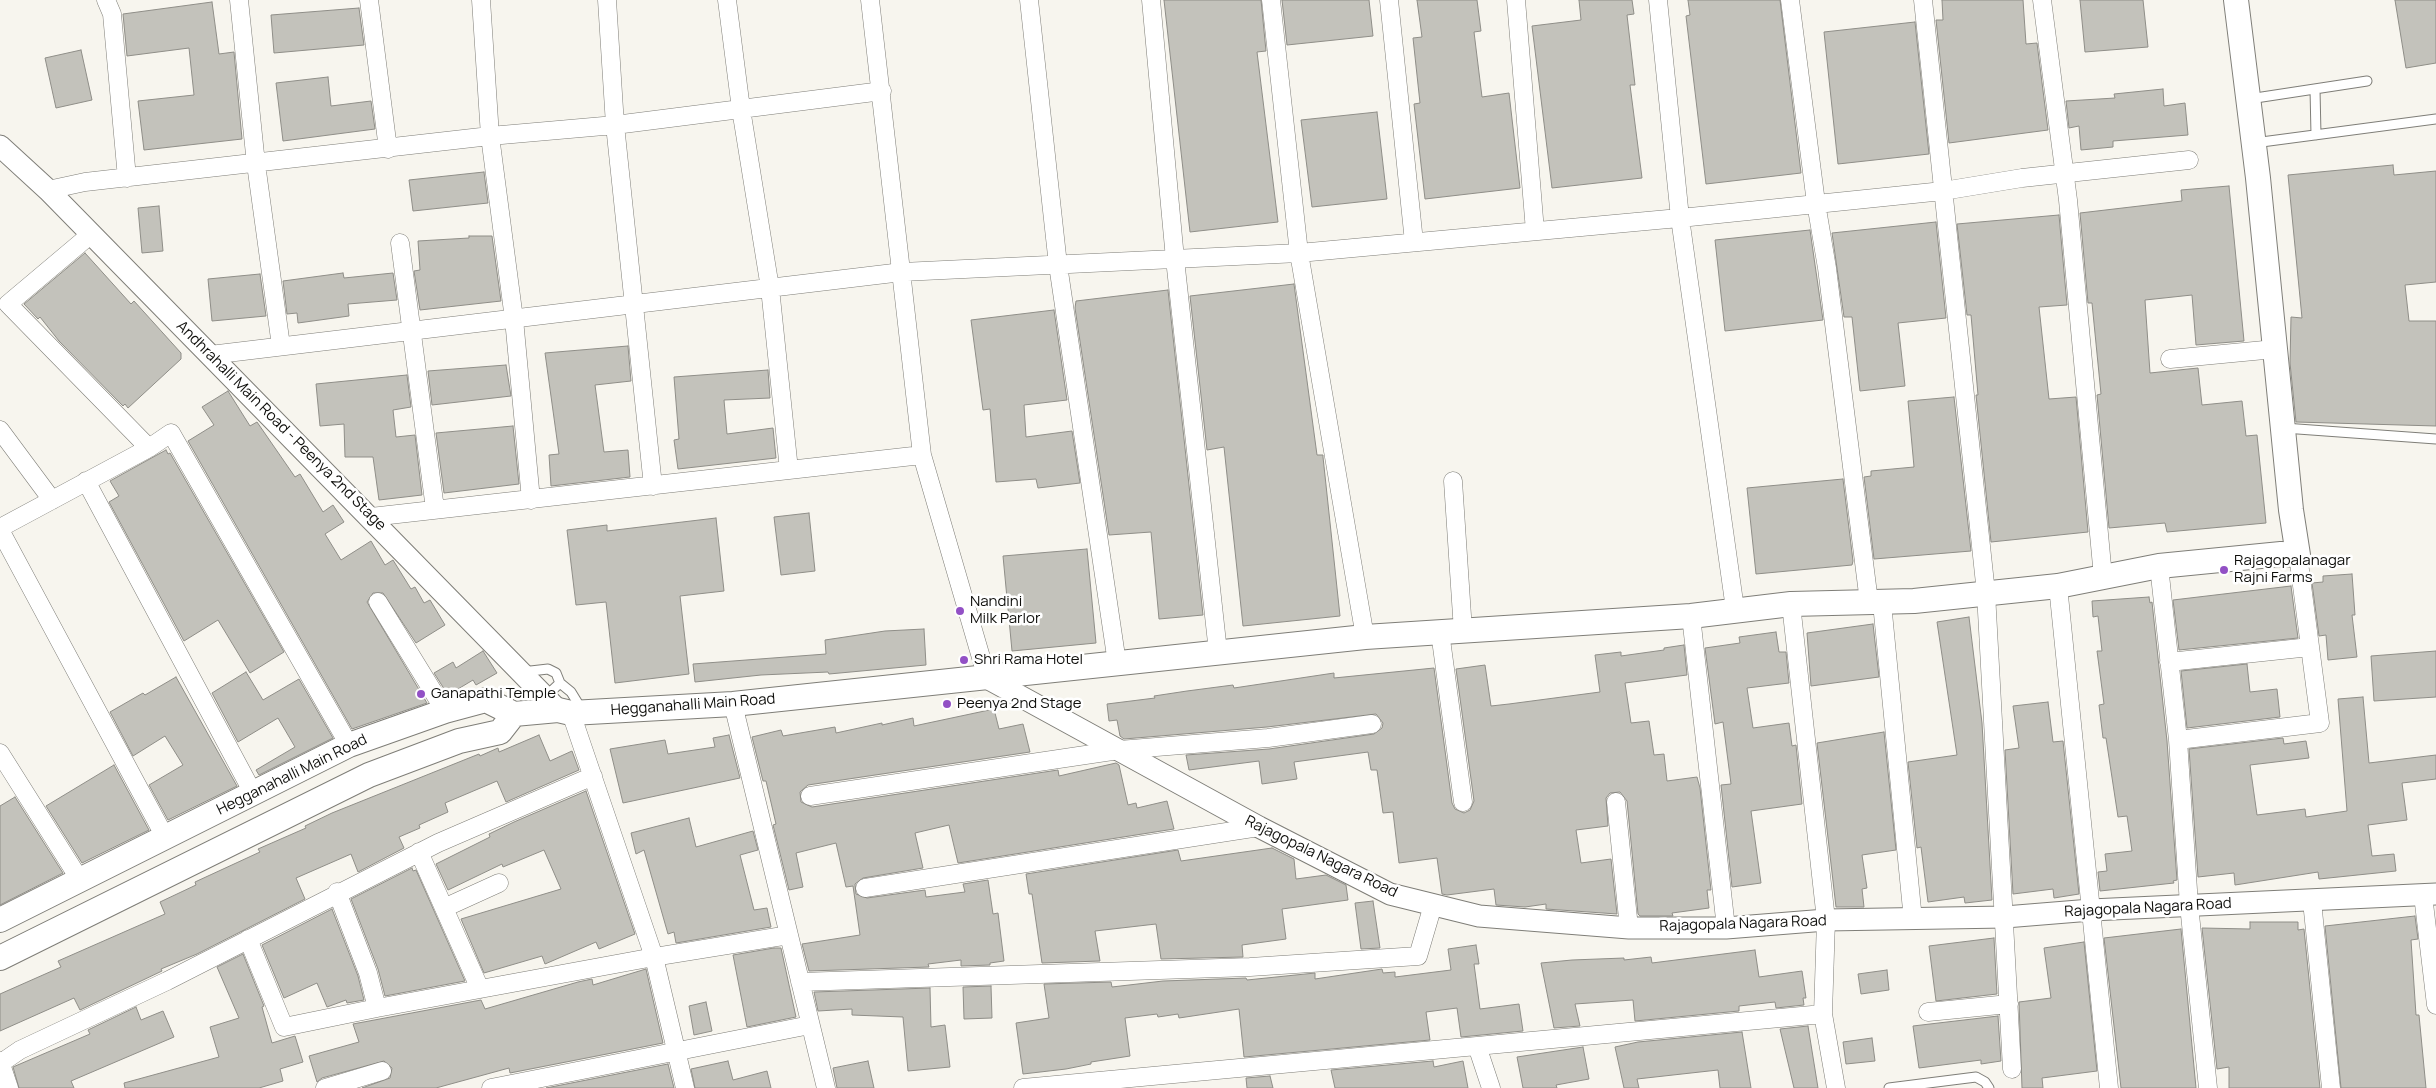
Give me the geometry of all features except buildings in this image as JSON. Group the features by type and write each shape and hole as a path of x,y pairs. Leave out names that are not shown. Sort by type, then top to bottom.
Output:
{"main road":[{"path":"2236,0 2254,143 2291,510 2298,555"},
{"name":"Hegganahalli Main Road","path":"0,920 349,745 445,711 486,700 514,714 564,708 733,704 1364,638 1691,616 1735,609 1791,604 1876,603 1986,593 2058,586 2159,566 2281,554 2298,555"},
{"path":"0,958 368,774 459,741 500,732 514,714"}],"street":[{"path":"106,0 112,14 127,178"},
{"path":"239,0 256,164 281,346"},
{"path":"369,0 388,149"},
{"path":"480,0 490,136 514,318 531,500"},
{"path":"607,0 615,124 653,486"},
{"path":"727,0 741,109 770,288 789,470"},
{"path":"870,0 882,91 922,455 987,678"},
{"path":"1029,0 1058,265 1117,663"},
{"path":"1151,0 1176,259 1218,652"},
{"path":"1271,0 1299,253 1364,638"},
{"path":"1389,0 1414,242"},
{"path":"1516,0 1535,231"},
{"path":"1658,0 1680,218 1735,609"},
{"path":"1790,0 1816,203 1876,603 1913,920"},
{"path":"1923,0 1986,593 2012,1069"},
{"path":"2042,0 2064,174 2103,577"},
{"path":"48,190 85,182 490,136 615,124 882,91"},
{"name":"Andhrahalli Main Road - Peenya 2nd Stage","path":"0,146 48,190 520,672 564,708"},
{"path":"210,354 902,272 1299,253 1680,218 1943,191 2022,178 2189,160"},
{"path":"90,235 4,307 149,448"},
{"path":"400,242 435,510"},
{"path":"2170,359 2275,349"},
{"path":"0,430 52,500"},
{"path":"165,837 0,529 149,448 172,433 349,745"},
{"path":"371,518 922,455"},
{"path":"86,481 253,793"},
{"path":"1453,481 1463,631"},
{"path":"2178,740 2320,723 2298,555"},
{"path":"2159,566 2178,740 2189,905 2208,1088"},
{"path":"2058,586 2109,1088"},
{"path":"378,602 445,711"},
{"path":"1791,604 1826,920 1823,1014 1836,1088"},
{"path":"1691,616 1726,928"},
{"path":"1440,632 1463,802"},
{"path":"2169,662 2310,647"},
{"name":"Rajagopala Nagara Road","path":"987,678 1259,827 1390,894 1479,916 1629,928 1726,928 1826,920 2005,917 2091,910 2430,895"},
{"path":"733,704 826,1088"},
{"path":"564,708 592,776 654,957 685,1088"},
{"path":"810,796 1119,750 1268,738 1372,724"},
{"path":"0,753 80,880"},
{"path":"8,1088 0,1062 20,1050 167,980 419,852 592,776"},
{"path":"1616,802 1629,928"},
{"path":"865,888 1259,827"},
{"path":"419,852 480,989"},
{"path":"444,908 499,883"},
{"path":"337,892 368,973 377,1008"},
{"path":"2430,895 2436,1006"},
{"path":"2312,901 2331,1088"},
{"path":"800,982 1250,967 1418,956 1433,905"},
{"path":"248,939 284,1027 654,957 789,935"},
{"path":"1928,1012 2009,1004"},
{"path":"1023,1088 1823,1014"},
{"path":"491,1088 675,1050 810,1025"},
{"path":"1477,1046 1490,1088"},
{"path":"325,1088 382,1070"}],"lane":[{"path":"2249,99 2367,81"},
{"path":"2315,89 2316,135"},
{"path":"2254,143 2436,119"},
{"path":"2283,428 2436,439"},
{"path":"520,672 552,669 560,678 564,708"},
{"path":"560,682 571,692 564,708"},
{"path":"1889,1088 1976,1077 1985,1082 1989,1088"}],"place":[{"name":"Rajagopalanagar Rajni Farms","path":"2224,570"},
{"name":"Nandini Milk Parlor","path":"960,611"},
{"name":"Shri Rama Hotel","path":"964,660"},
{"name":"Ganapathi Temple","path":"421,694"},
{"name":"Peenya 2nd Stage","path":"947,704"}]}
